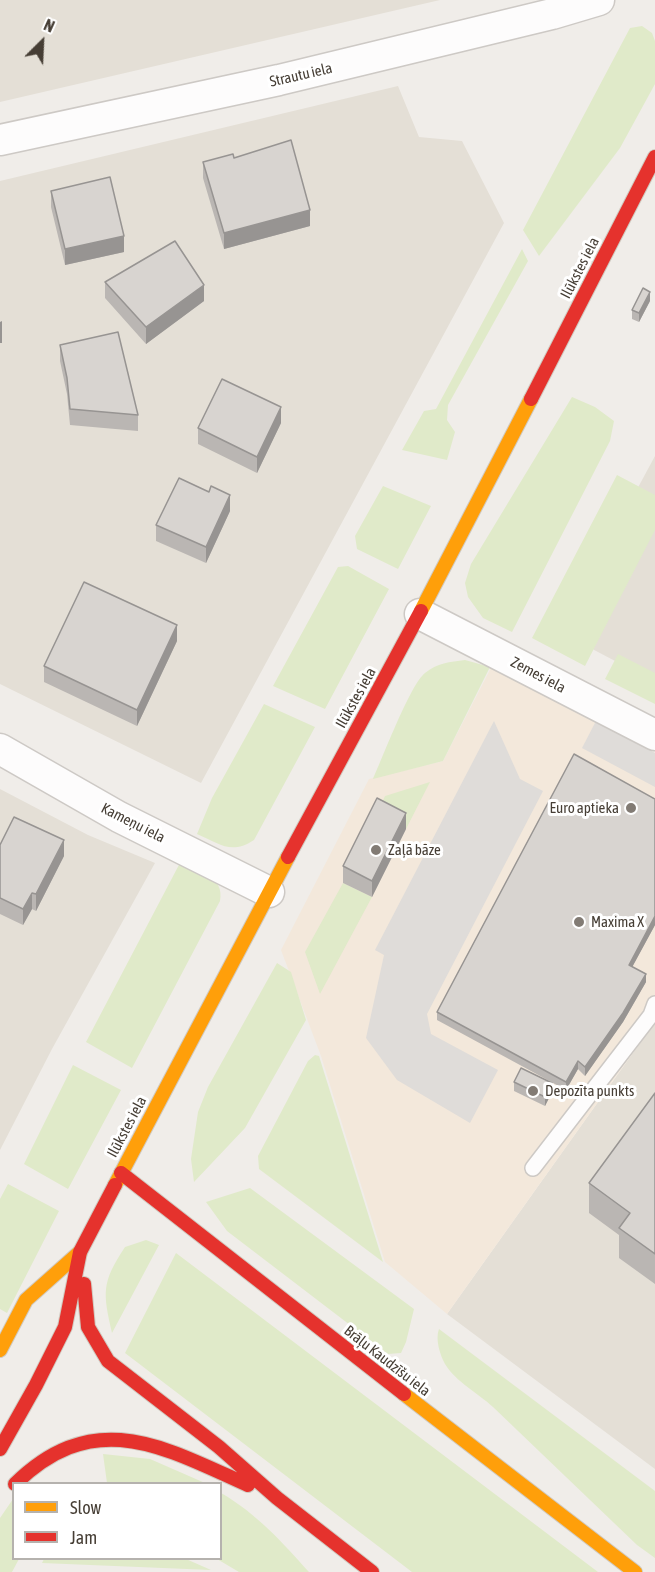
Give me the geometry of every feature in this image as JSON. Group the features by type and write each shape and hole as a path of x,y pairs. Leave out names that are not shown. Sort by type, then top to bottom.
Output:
{"street":[{"name":"Strautu iela","path":"0,140 279,80 552,14 600,0"},
{"name":"Ilūkstes iela","path":"0,1449 65,1327 80,1252 269,892 420,614 655,158"},
{"name":"Zemes iela","path":"420,614 655,735"},
{"name":"Kameņu iela","path":"0,749 119,817 269,892"},
{"name":"Brāļu Kaudzīšu iela","path":"122,1173 206,1241 635,1572"},
{"name":"Ilūkstes iela","path":"0,1350 26,1300 80,1252"},
{"path":"80,1252 88,1327 108,1361 219,1447 277,1498 372,1572"},
{"path":"16,1482 29,1468 68,1447 108,1439 154,1445 277,1498"}],"lane":[{"path":"533,1168 651,1015 655,1004"}],"shaded area":[{"path":"0,0 440,0 0,102"},
{"path":"398,86 419,137 462,141 504,223 201,783 0,684 0,181"},
{"path":"655,456 655,682 560,632"},
{"path":"494,662 655,753 655,1022 447,1314 385,1262 321,1056 281,950 369,779 443,761"},
{"path":"494,721 520,779 543,791 427,1014 431,1034 498,1070 470,1123 397,1080 366,1038 384,955 375,950"},
{"path":"596,721 655,753 655,787 582,748"},
{"path":"0,789 88,835 155,863 52,1049 0,1150"},
{"path":"655,1022 655,1469 447,1314"}],"green space":[{"path":"642,26 652,33 655,41 655,84 620,148 539,256 523,230 630,28"},
{"path":"522,249 528,261 448,405 447,420 455,432 447,460 402,450 424,411 436,409"},
{"path":"572,397 595,407 614,421 610,441 512,632 483,618 468,597 465,583 471,564"},
{"path":"617,475 655,495 655,530 585,666 532,638"},
{"path":"383,486 431,506 398,569 357,549 355,536"},
{"path":"348,566 389,589 325,709 273,686 338,567"},
{"path":"618,654 655,673 655,704 605,679"},
{"path":"465,660 490,667 443,761 373,779 419,680 434,667"},
{"path":"264,704 315,727 254,840 239,847 219,844 197,834 212,798"},
{"path":"430,782 406,829 377,814 385,796"},
{"path":"181,861 203,871 215,880 219,886 220,901 132,1068 86,1042"},
{"path":"343,883 372,897 320,994 305,952"},
{"path":"277,963 291,972 306,1020 245,1128 194,1182 191,1159 198,1112 208,1087"},
{"path":"315,1055 319,1056 383,1262 259,1169 258,1156 308,1061"},
{"path":"73,1065 121,1090 68,1189 24,1164"},
{"path":"8,1184 59,1211 7,1313 0,1309 0,1199"},
{"path":"250,1188 414,1309 401,1353 388,1354 227,1231 206,1202"},
{"path":"146,1240 159,1245 112,1333 106,1298 108,1279 125,1247"},
{"path":"176,1253 598,1572 412,1572 125,1353"},
{"path":"439,1329 655,1491 655,1558 637,1545 493,1407 455,1376 445,1364 440,1352"},
{"path":"103,1454 150,1459 203,1482 107,1482"},
{"path":"222,1494 257,1519 309,1572 239,1572 219,1560 222,1560"},
{"path":"12,1500 12,1560 18,1560 12,1572 0,1572 0,1518"},
{"path":"44,1560 188,1560 211,1570 42,1563"}],"building":[{"path":"291,140 310,210 224,233 203,162 233,154 234,158"},
{"path":"110,177 124,236 65,249 51,191"},
{"path":"175,241 204,285 146,327 105,282"},
{"path":"643,288 650,292 639,313 632,310"},
{"path":"118,332 138,415 70,409 67,378 60,345"},
{"path":"222,379 281,407 257,457 198,428"},
{"path":"179,478 209,492 211,486 230,495 206,547 156,525"},
{"path":"84,582 177,625 137,710 44,666"},
{"path":"574,754 655,799 655,916 629,965 646,974 623,1013 585,1067 578,1061 566,1082 437,1012"},
{"path":"377,798 406,813 372,881 343,866"},
{"path":"14,817 64,840 36,894 32,893 23,909 0,898 0,845"},
{"path":"521,1068 552,1083 545,1097 514,1082"},
{"path":"655,1093 655,1254 619,1228 630,1213 589,1183"}],"traffic: slow":[{"path":"421,611 531,399"},
{"path":"115,1185 288,857"},
{"path":"0,1350 26,1300 80,1252"},
{"path":"404,1394 635,1572"}],"traffic: jam":[{"path":"531,399 655,157"},
{"path":"288,857 421,611"},
{"path":"121,1173 404,1394"},
{"path":"0,1449 65,1327 80,1252 115,1185"},
{"path":"84,1284 88,1327 108,1361 219,1447 277,1498 372,1572"},
{"path":"17,1482 44,1460 73,1446 101,1440 130,1441 158,1447 248,1485"}],"place":[{"name":"Euro aptieka","path":"631,808"},
{"name":"Zaļā bāze","path":"376,850"},
{"name":"Maxima X","path":"579,922"},
{"name":"Depozīta punkts","path":"533,1091"}]}
